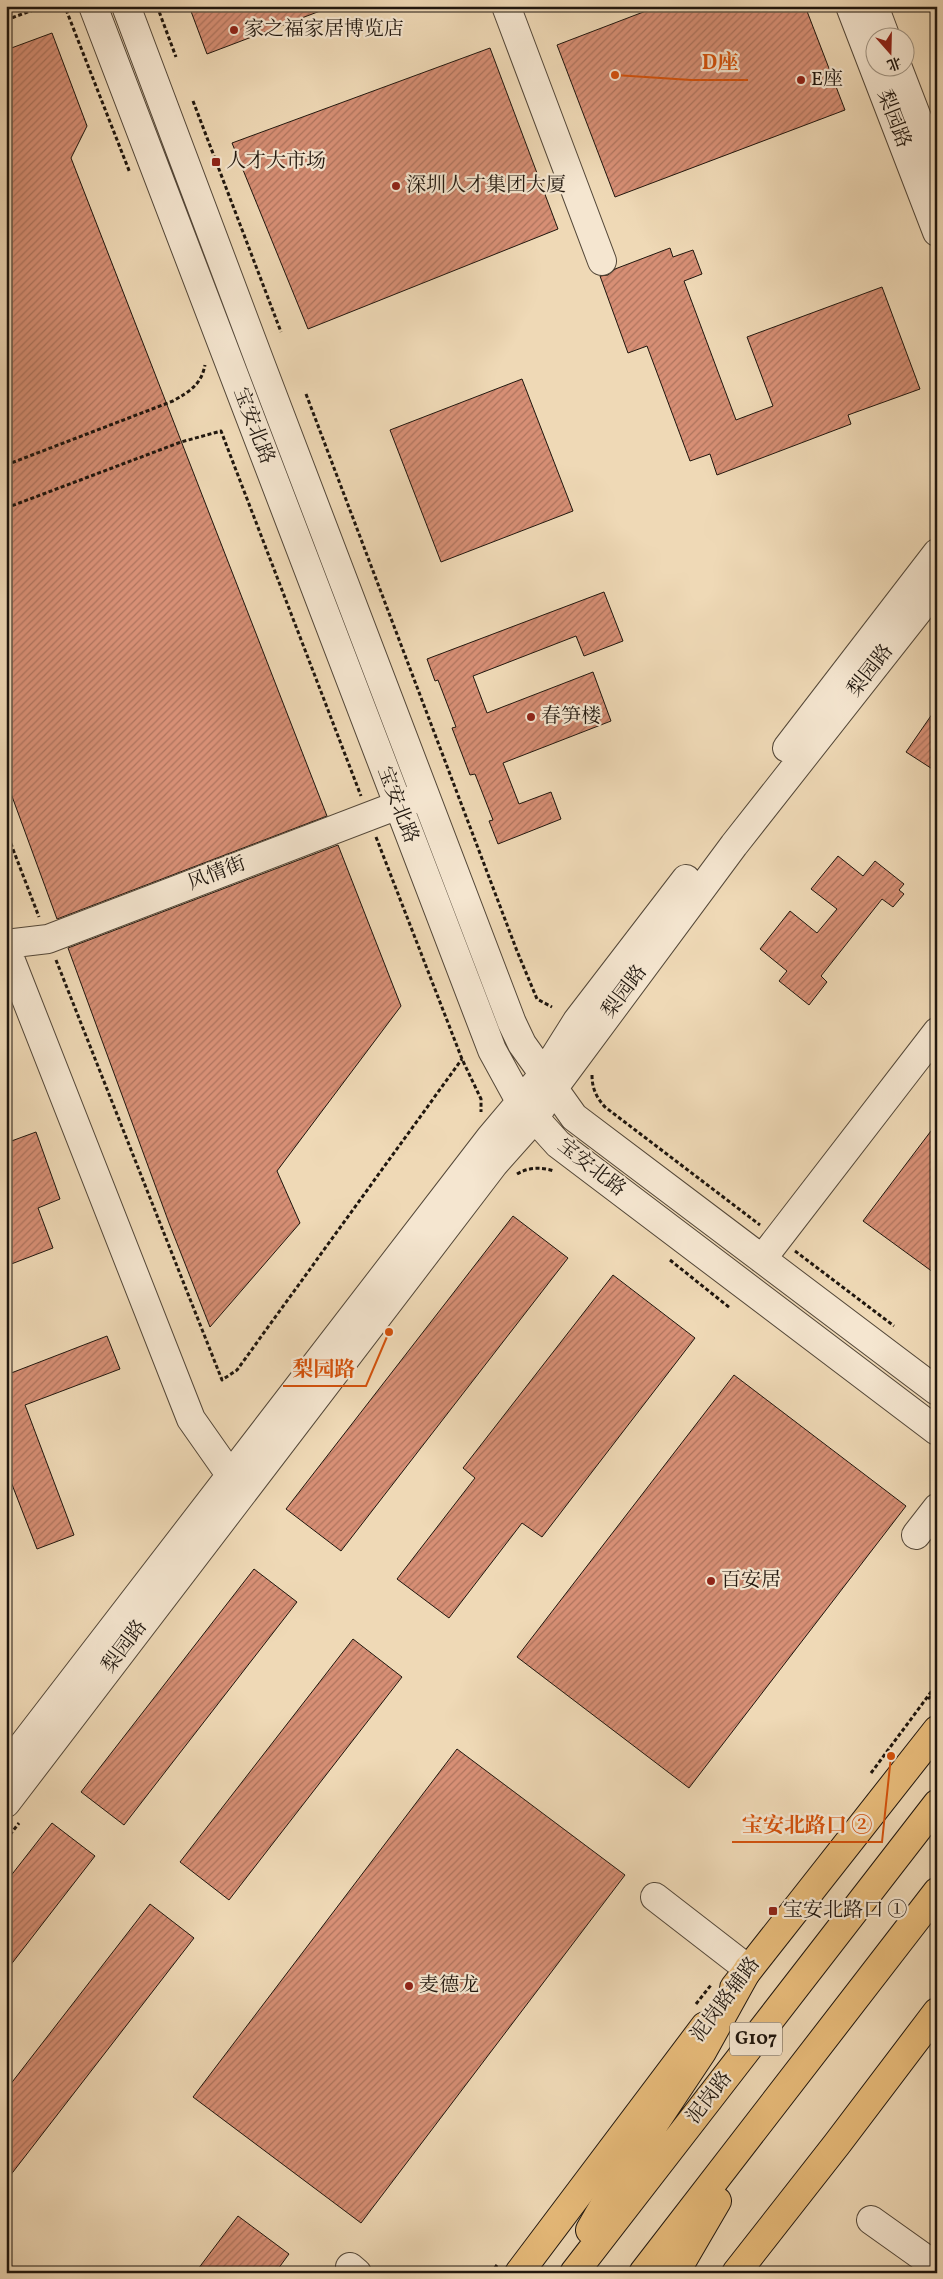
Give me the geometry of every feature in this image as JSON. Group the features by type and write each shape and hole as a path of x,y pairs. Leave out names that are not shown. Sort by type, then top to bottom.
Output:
{"main road":[{"name":"泥岗路辅路","path":"519,2273 748,1969 937,1730"},
{"name":"泥岗路","path":"574,2273 937,1804"},
{"name":"G107","path":"643,2273 937,1892"},
{"path":"903,1938 937,1904"},
{"path":"570,2273 592,2226 632,2157 702,2052 748,1969"},
{"path":"736,2273 937,2012"},
{"path":"675,2273 717,2201 736,2154"}],"street":[{"name":"宝安北路","path":"93,6 397,806 492,1050 528,1111 565,1149 937,1431"},
{"name":"宝安北路","path":"126,6 232,293 426,794 512,1023 522,1044 574,1117 770,1248 937,1391"},
{"path":"506,6 602,261"},
{"name":"梨园路","path":"850,6 937,232"},
{"path":"874,6 882,28"},
{"name":"梨园路","path":"902,78 937,169"},
{"name":"梨园路","path":"548,1082 576,1021 937,553"},
{"name":"梨园路","path":"14,1811 239,1482 490,1138 528,1111 548,1082 937,588"},
{"name":"风情街","path":"6,944 48,939 426,794"},
{"path":"6,948 191,1420 239,1482"},
{"path":"770,1248 937,1032"},
{"name":"梨园路","path":"6,1768 239,1482"},
{"path":"916,1535 937,1508"},
{"path":"655,1897 748,1969"},
{"path":"871,2220 937,2267"}],"path":[{"path":"6,20 44,6"},
{"path":"54,6 65,7"},
{"path":"157,6 176,57"},
{"path":"193,101 281,332"},
{"path":"6,465 173,401 192,390 202,379"},
{"path":"306,394 536,999 552,1007"},
{"path":"6,508 182,442 221,431 462,1059 481,1099"},
{"path":"6,831 222,1380 237,1370 462,1059"},
{"path":"595,1068 592,1075 593,1088 598,1099 605,1107 770,1248 894,1326"},
{"path":"512,1178 525,1170 543,1168"},
{"path":"937,1684 924,1703 937,1691"},
{"path":"6,1840 14,1811"}],"building":[{"name":"家之福家居博览店","path":"189,6 328,6 328,8 207,54"},
{"path":"659,6 805,6 845,110 615,197 557,45"},
{"path":"52,33 87,126 71,158 327,816 57,919 6,780 6,50"},
{"name":"深圳人才集团大厦","path":"490,48 558,229 308,329 232,143"},
{"path":"670,248 673,257 693,250 702,274 684,281 736,420 773,406 747,337 882,287 920,389 848,415 851,424 717,475 710,454 690,461 647,346 628,353 600,276 608,275 615,269"},
{"path":"522,379 573,511 441,562 390,430"},
{"name":"春笋楼","path":"604,592 623,641 584,656 576,636 473,676 487,713 593,672 611,721 503,763 519,804 551,792 561,819 498,844 489,821 493,820 475,774 470,775 452,728 456,727 438,680 435,681 427,659"},
{"path":"937,707 937,772 906,752"},
{"path":"338,845 401,1006 277,1171 300,1223 210,1327 169,1223 68,948"},
{"path":"838,856 863,876 875,861 904,884 899,890 904,894 893,907 882,899 821,976 827,982 809,1005 779,981 787,971 760,949 790,911 817,933 837,909 811,889"},
{"path":"937,1123 937,1275 863,1221"},
{"path":"36,1132 60,1199 38,1208 53,1248 6,1266 6,1143"},
{"path":"513,1216 568,1258 341,1551 286,1509"},
{"path":"613,1275 695,1338 542,1537 522,1523 449,1618 397,1579 475,1478 463,1468"},
{"path":"107,1336 120,1369 25,1405 74,1535 37,1549 6,1469 6,1375"},
{"name":"百安居","path":"734,1375 906,1506 689,1788 517,1657"},
{"path":"254,1569 297,1602 124,1825 81,1792"},
{"path":"353,1639 402,1677 229,1900 180,1862"},
{"name":"麦德龙","path":"457,1749 625,1875 361,2223 193,2097"},
{"path":"52,1823 95,1856 6,1971 6,1882"},
{"path":"150,1904 194,1938 6,2181 6,2090"},
{"path":"238,2216 289,2254 275,2273 195,2273"}],"place":[{"name":"家之福家居博览店","path":"234,30"},
{"name":"D座","path":"615,75"},
{"name":"E座","path":"801,80"},
{"name":"人才大市场","path":"216,162"},
{"name":"深圳人才集团大厦","path":"396,186"},
{"name":"春笋楼","path":"531,717"},
{"name":"梨园路","path":"389,1332"},
{"name":"百安居","path":"711,1581"},
{"name":"宝安北路口 ②","path":"891,1756"},
{"name":"宝安北路口 ①","path":"773,1911"},
{"name":"麦德龙","path":"409,1986"}]}
